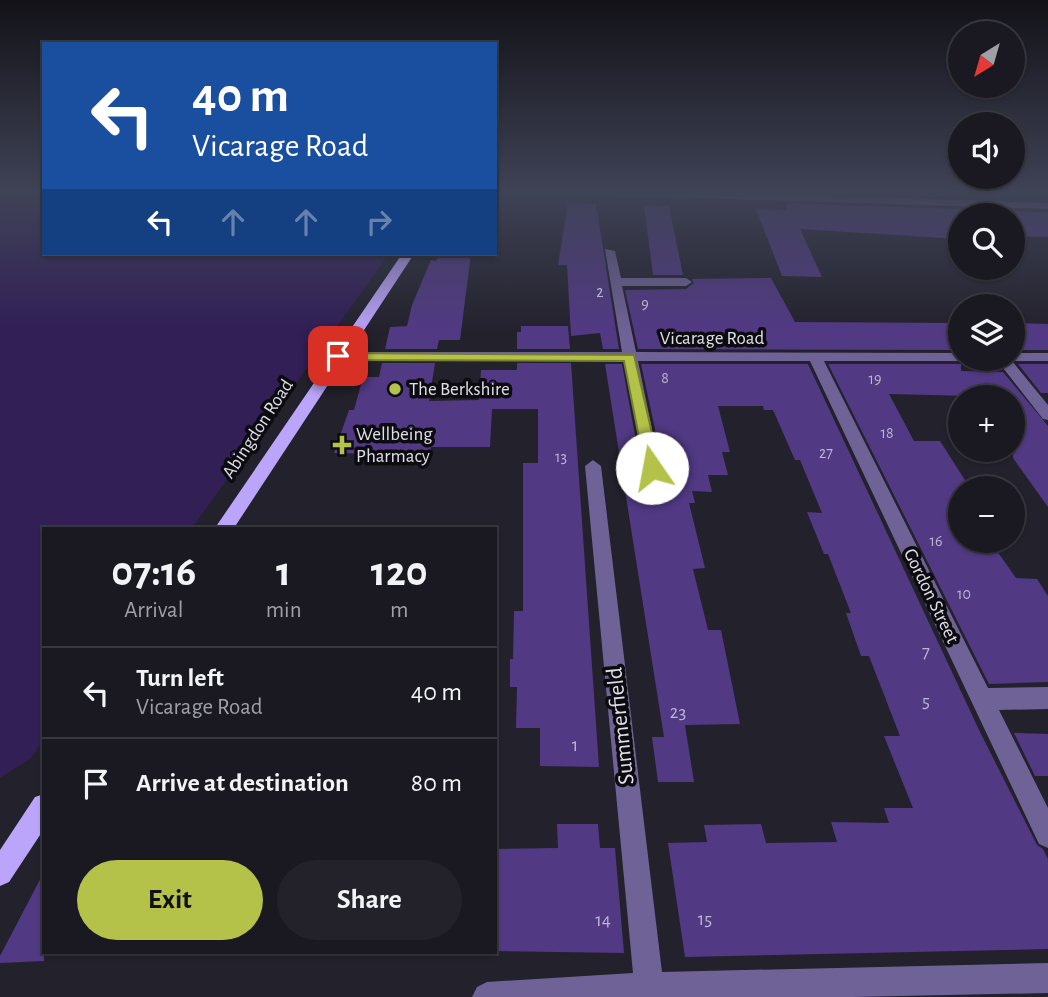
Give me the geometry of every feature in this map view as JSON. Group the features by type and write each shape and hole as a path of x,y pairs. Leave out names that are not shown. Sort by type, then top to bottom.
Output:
{"main road":[{"name":"Abingdon Road","path":"225,527 407,256"},
{"path":"4,859 42,809"}],"street":[{"path":"609,251 652,468"},
{"path":"616,282 686,282"},
{"name":"Vicarage Road","path":"338,356 948,357"},
{"name":"Gordon Street","path":"815,357 1048,835"},
{"path":"1025,357 1048,357"},
{"path":"1013,371 1048,415"},
{"name":"Summerfield","path":"593,466 649,986"},
{"path":"981,699 1048,698"},
{"path":"487,997 564,995 649,986 1048,978"}],"shaded area":[{"path":"0,239 42,239 42,256 388,256 193,527 42,527 42,743 31,758 0,778"}],"building":[{"path":"562,239 601,239 619,349 603,349 600,333 571,336 567,265 558,265"},
{"path":"648,239 676,239 683,275 653,275"},
{"path":"767,239 804,239 822,277 782,276"},
{"path":"438,256 471,256 460,340 439,340 437,349 385,349 390,327 407,326 412,305 431,260 436,261"},
{"path":"771,278 795,322 948,323 948,350 638,349 625,290 686,289 694,283 692,279"},
{"path":"1025,323 1048,324 1048,350 1025,350"},
{"path":"521,326 568,326 570,349 517,349 517,332 521,332"},
{"path":"382,363 435,363 429,401 479,400 481,370 517,370 517,363 571,363 599,767 540,766 540,728 516,728 517,687 510,687 510,659 513,659 514,611 523,611 523,463 538,463 538,409 492,409 490,447 431,447 429,460 379,459 380,454 334,453 349,410 354,410 363,377 379,377"},
{"path":"605,364 622,364 641,468 652,477 663,467 641,364 808,364 980,732 1037,845 1043,849 1048,859 1048,949 685,957 668,843 707,842 704,825 761,824 766,843 837,842 831,822 889,823 884,808 913,808 884,736 900,736 869,656 861,656 846,613 851,613 828,554 824,554 807,512 822,513 800,460 795,460 773,410 764,410 763,406 718,406 730,452 722,452 728,475 708,475 712,492 692,491 695,503 689,503 705,568 693,569 708,630 721,630 740,724 685,725 694,782 658,782 652,737 664,737"},
{"path":"828,364 948,364 948,371 1003,372 1014,385 948,385 948,395 889,394 914,441 940,441 948,454 948,462 953,462 962,476 948,476 948,553 998,553 1016,578 1037,579 1048,596 1048,682 989,684"},
{"path":"1025,364 1048,364 1048,393 1041,393 1024,371"},
{"path":"1025,398 1048,426 1048,507 1016,462 1025,462"},
{"path":"1014,733 1048,734 1048,776 1035,776"},
{"path":"557,824 598,824 600,848 615,848 624,953 497,951 497,849 558,848"},
{"path":"42,876 44,961 0,963 0,956"}],"place":[{"name":"The Berkshire","path":"395,389"},
{"name":"Wellbeing Pharmacy","path":"342,445"}],"route":[{"path":"338,356 629,357 652,468"}]}
